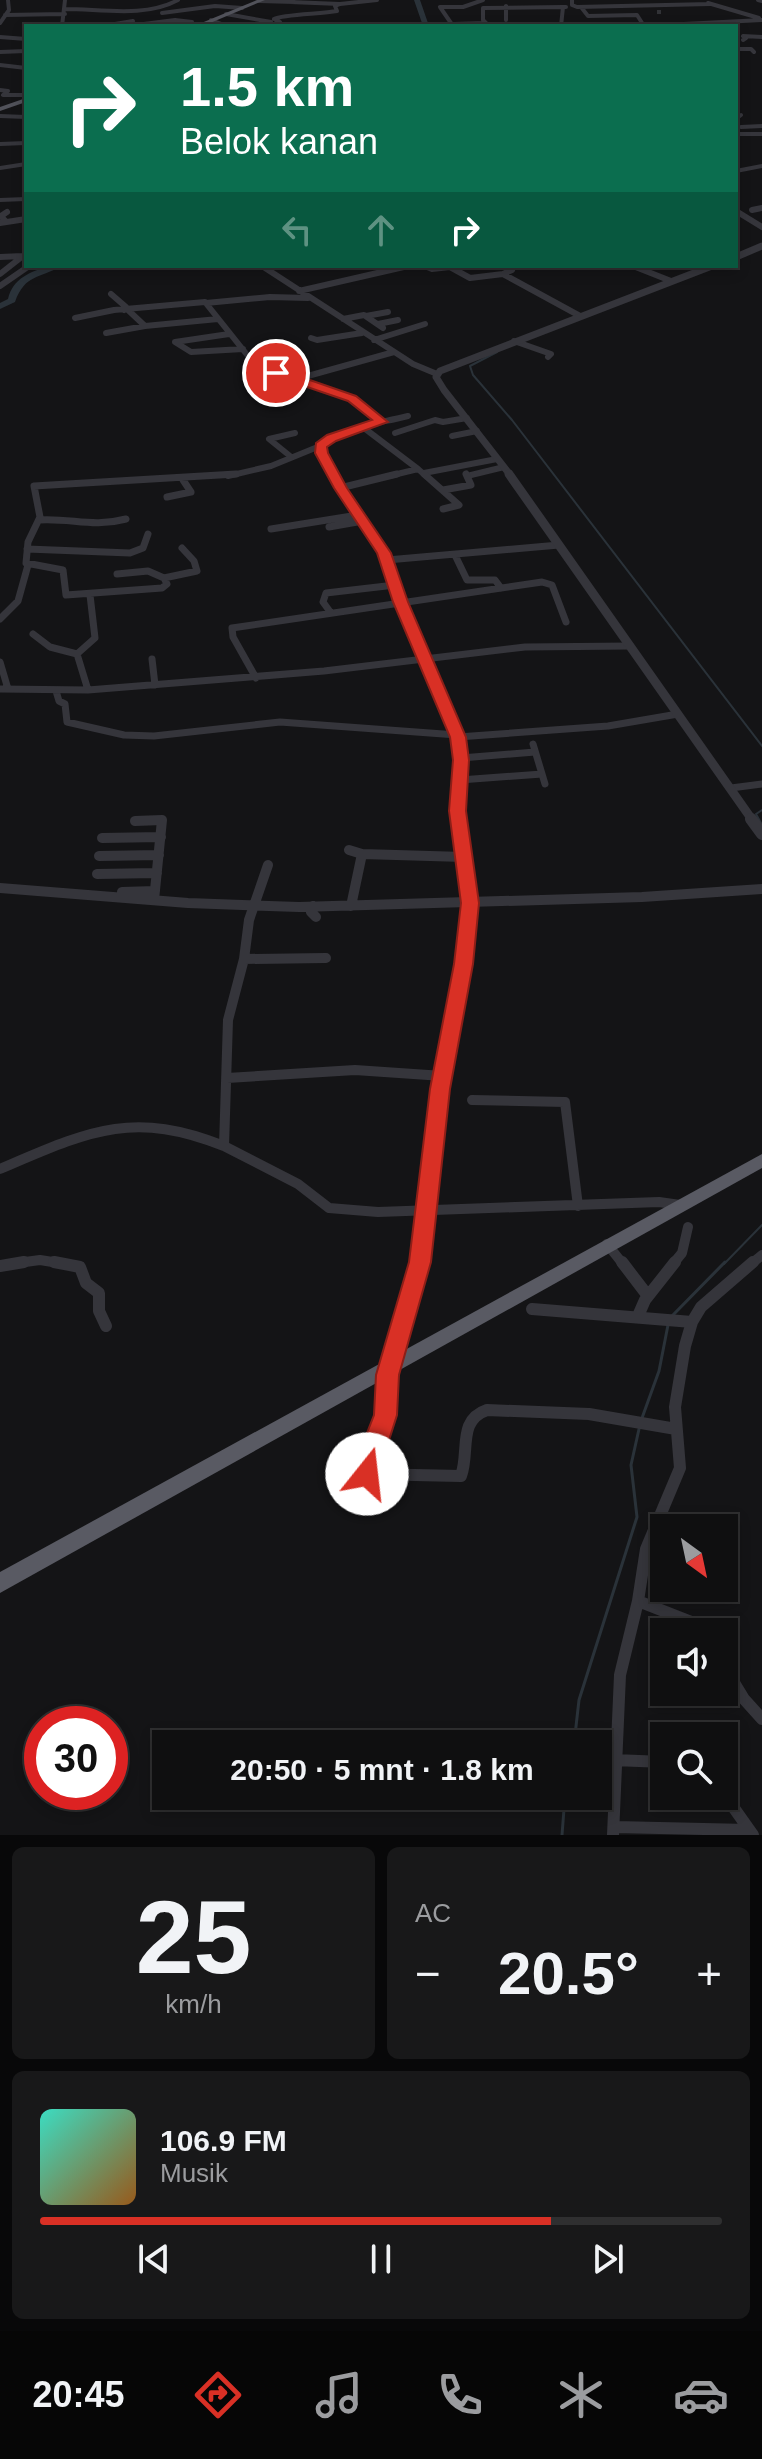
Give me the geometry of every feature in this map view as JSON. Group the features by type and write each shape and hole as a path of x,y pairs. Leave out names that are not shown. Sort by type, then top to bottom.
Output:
{"highway":[{"path":"0,1583 762,1160"}],"main road":[{"path":"197,23 260,1"},
{"path":"0,109 24,98"}],"street":[{"path":"0,23 8,0"},
{"path":"62,24 65,0"},
{"path":"4,14 155,7 178,0"},
{"path":"308,4 319,9 377,0"},
{"path":"456,24 440,7 463,7 483,0"},
{"path":"639,0 641,10"},
{"path":"695,0 762,18"},
{"path":"260,1 327,2 337,6"},
{"path":"487,24 483,8 499,2 528,10 563,7 573,3 581,7 641,10 710,4"},
{"path":"147,24 161,15 215,6 242,8"},
{"path":"226,14 270,24 279,23 274,19 281,15 311,16 337,11 337,6"},
{"path":"506,6 506,20"},
{"path":"561,24 563,7"},
{"path":"581,7 588,17 637,15 643,24"},
{"path":"712,13 730,10"},
{"path":"103,20 149,14"},
{"path":"135,15 147,24"},
{"path":"674,17 684,24 762,18"},
{"path":"214,19 247,24 254,22"},
{"path":"214,19 223,24"},
{"path":"103,20 147,24 175,20 197,23"},
{"path":"744,21 753,27"},
{"path":"745,30 759,36"},
{"path":"746,42 759,36"},
{"path":"0,37 24,39"},
{"path":"0,52 24,51"},
{"path":"0,65 24,71"},
{"path":"16,74 24,72"},
{"path":"1,90 24,96"},
{"path":"0,116 24,117"},
{"path":"16,117 17,125"},
{"path":"752,122 754,131"},
{"path":"0,144 24,140"},
{"path":"0,168 24,164"},
{"path":"738,171 762,169"},
{"path":"0,200 24,199"},
{"path":"7,212 1,216 3,222 24,219"},
{"path":"738,212 762,227"},
{"path":"738,256 762,246"},
{"path":"0,257 24,256"},
{"path":"0,274 24,256"},
{"path":"0,286 26,268"},
{"path":"265,268 362,333 437,374 444,390 504,467 762,834"},
{"path":"299,291 399,268"},
{"path":"452,268 470,278 503,274 513,270 512,268"},
{"path":"638,268 671,281"},
{"path":"437,374 458,362 707,268"},
{"path":"503,274 580,316"},
{"path":"111,294 145,326"},
{"path":"75,318 264,297 308,298"},
{"path":"206,303 252,361 352,399 381,422"},
{"path":"343,319 388,312"},
{"path":"366,316 380,326 398,320"},
{"path":"106,333 218,319"},
{"path":"374,340 425,324"},
{"path":"171,326 183,339"},
{"path":"311,338 317,340 362,333"},
{"path":"229,334 175,342 191,352 243,349"},
{"path":"516,342 551,354 548,357"},
{"path":"297,379 394,352"},
{"path":"0,619 18,601 28,565 27,549 40,512 33,488 36,485 231,476 271,466 320,446 335,436 408,416"},
{"path":"395,433 436,420 443,422 467,418"},
{"path":"287,425 295,433 269,439 290,456"},
{"path":"364,428 421,471 459,505 443,509"},
{"path":"452,436 477,431"},
{"path":"320,446 325,463 387,560 401,602 457,736 461,758 457,811 470,903 464,964 443,1076 420,1262 391,1365 386,1415 368,1461 367,1474 461,1476 465,1467 470,1419 479,1411 556,1412 676,1429"},
{"path":"340,488 497,459"},
{"path":"443,490 471,485 466,474 504,467"},
{"path":"167,497 191,492 183,480"},
{"path":"39,520 68,518 84,524 102,525 126,519"},
{"path":"329,527 360,518"},
{"path":"271,529 360,518"},
{"path":"27,549 130,553 143,548 148,534"},
{"path":"387,560 559,545"},
{"path":"117,574 148,571 164,578 197,571 194,561 182,548"},
{"path":"455,555 467,580 495,580 501,588"},
{"path":"28,565 61,569 66,595 158,590 167,584 164,578"},
{"path":"256,678 231,629 401,602 550,583 566,622"},
{"path":"331,613 323,602 326,593 395,585"},
{"path":"77,654 95,638 93,618 88,608 90,595"},
{"path":"33,634 50,647 77,654"},
{"path":"0,662 4,689 56,691 256,678 525,647 629,646"},
{"path":"77,654 88,690"},
{"path":"152,659 155,685"},
{"path":"56,691 59,701 65,704 67,722 124,735 181,734 280,722 457,736 611,725 678,714"},
{"path":"461,758 534,748 545,784"},
{"path":"460,780 542,774"},
{"path":"731,788 762,784"},
{"path":"135,821 162,820 154,895"},
{"path":"102,838 161,837"},
{"path":"349,850 362,854 464,857"},
{"path":"351,906 362,854"},
{"path":"99,856 159,855"},
{"path":"224,1146 228,1020 244,959 244,944 268,865"},
{"path":"97,874 157,873"},
{"path":"0,888 154,895"},
{"path":"98,892 254,906 351,906 762,889"},
{"path":"313,906 311,912 316,917"},
{"path":"244,959 326,958"},
{"path":"227,1078 355,1070 443,1076"},
{"path":"472,1100 565,1102 578,1206"},
{"path":"0,1169 91,1132 128,1124 188,1131 224,1146 298,1184 329,1208 366,1212 659,1202 680,1205"},
{"path":"638,1316 648,1296 682,1253 688,1227"},
{"path":"607,1244 648,1296"},
{"path":"750,1832 614,1831 614,1760 620,1675 638,1601 646,1549 657,1516 676,1485 680,1468 676,1429 678,1376 692,1322 701,1307 762,1255"},
{"path":"0,1266 40,1260 80,1267 86,1283 99,1293 99,1311 106,1326"},
{"path":"532,1309 624,1317 658,1316 692,1322"},
{"path":"638,1601 681,1618"},
{"path":"738,1689 762,1719"},
{"path":"614,1760 650,1761"},
{"path":"735,1810 750,1832"}],"waterway":[{"path":"417,0 425,24"},
{"path":"0,306 12,300 22,281 52,268"},
{"path":"497,352 470,366 473,375 512,420 762,746"},
{"path":"761,823 756,814 762,810"},
{"path":"724,1264 762,1225"},
{"path":"672,1316 725,1262"},
{"path":"642,1418 659,1371 668,1325"},
{"path":"576,1730 579,1700 637,1517 631,1465 639,1429"},
{"path":"562,1835 564,1810"}],"tunnel":[{"path":"657,12 663,12"}],"route":[{"path":"276,373 352,399 381,422 332,438 320,446 321,453 340,488 384,553 401,602 458,737 461,760 457,811 470,903 464,964 440,1089 420,1262 388,1375 386,1415 368,1461 367,1474"}]}
